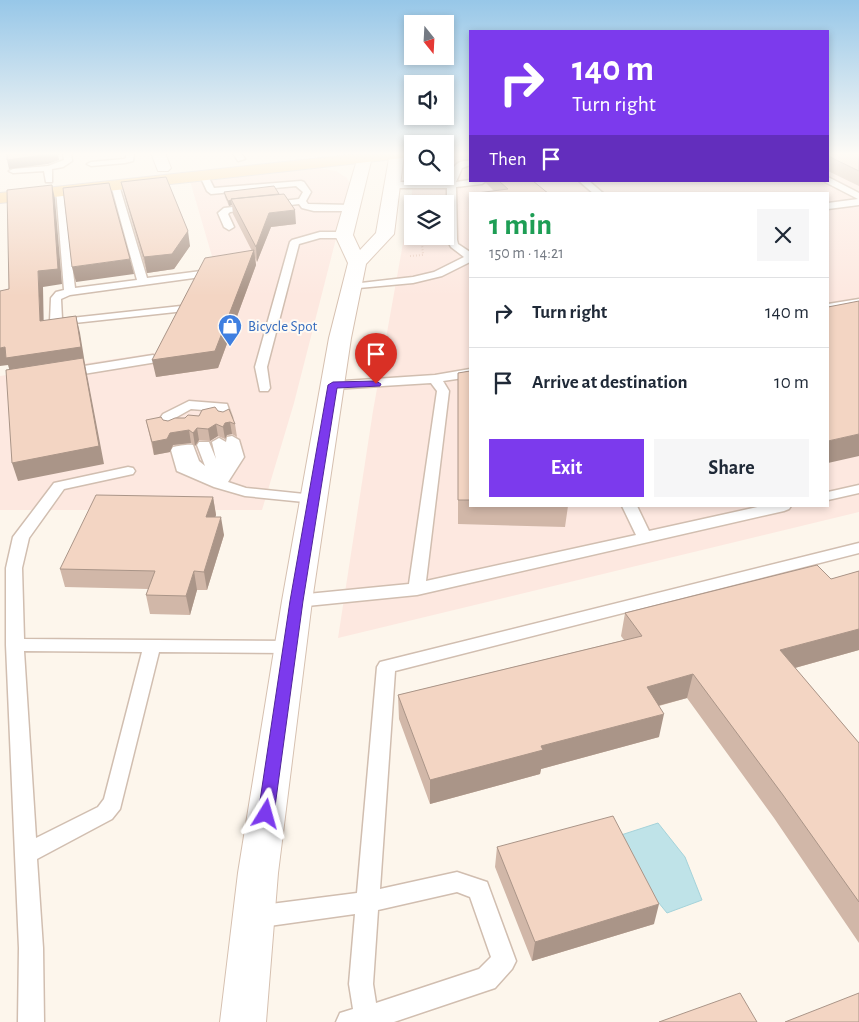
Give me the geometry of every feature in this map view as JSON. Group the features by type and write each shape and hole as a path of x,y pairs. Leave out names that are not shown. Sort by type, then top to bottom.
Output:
{"main road":[{"path":"353,201 344,235 357,263"},
{"path":"244,1022 258,873 297,601 340,338 357,263 384,234 390,201"}],"lane":[{"path":"55,201 70,292"},
{"path":"120,201 143,282"},
{"path":"229,227 223,211 302,201 305,206 314,208 351,208"},
{"path":"451,201 452,240 454,245 469,257"},
{"path":"829,206 859,202"},
{"path":"264,388 260,367 295,242 315,236 344,235"},
{"path":"352,287 413,280 438,274 469,258"},
{"path":"181,309 60,323 56,321 56,298 60,294 201,274"},
{"path":"829,307 859,302"},
{"path":"49,375 153,359"},
{"path":"333,385 435,379 469,374"},
{"path":"417,589 443,391 435,379"},
{"path":"176,427 180,415 190,407 222,407 225,418"},
{"path":"190,407 210,411 212,420"},
{"path":"219,484 226,441"},
{"path":"204,445 219,484"},
{"path":"183,449 182,468 219,484 259,494 314,499"},
{"path":"31,1022 31,948 15,645 14,568 21,537 60,486 71,482 128,471"},
{"path":"829,495 859,489"},
{"path":"630,507 645,538"},
{"path":"297,601 417,589 780,507"},
{"path":"254,917 367,902 457,882 479,888 504,961 486,979 361,1021 361,984 367,902 386,668 859,548"},
{"path":"15,645 290,647"},
{"path":"26,854 104,813 113,803 152,646"}],"path":[{"path":"410,256 423,255 422,245"}],"shaded area":[{"path":"196,201 346,201 294,403 262,510 0,510 0,376 161,352 214,263"},
{"path":"454,201 469,201 469,507 829,507 829,201 859,201 859,512 338,638 373,411 404,238 404,245 454,245"}],"water":[{"path":"658,823 685,857 702,900 667,913 636,875 618,836"}],"building":[{"path":"7,201 53,201 58,269 38,271 40,321 76,316 81,347 6,358 5,347 0,348 0,291 9,289"},
{"path":"64,201 114,201 130,259 72,267"},
{"path":"127,201 176,201 188,231 172,254 144,257"},
{"path":"232,201 289,201 295,210 269,213 256,247"},
{"path":"254,250 215,351 152,360 205,258"},
{"path":"859,301 859,434 829,441 829,307"},
{"path":"83,358 99,446 12,463 6,370"},
{"path":"469,371 469,500 458,500 458,373"},
{"path":"215,407 218,411 223,412 229,409 235,424 230,422 225,423 223,427 216,424 208,429 197,428 193,433 189,430 170,433 167,439 152,442 146,420 161,417 163,420 168,421 175,418 185,418 188,415 199,416 202,410"},
{"path":"96,495 213,497 206,517 221,517 204,572 194,571 186,596 146,595 155,571 60,569"},
{"path":"817,565 831,579 859,571 859,629 780,650 859,743 859,902 783,795 693,674 647,687 664,714 541,746 543,750 430,780 398,695 642,636 625,613"},
{"path":"613,816 659,904 535,942 497,847"},
{"path":"740,993 757,1022 659,1022"},
{"path":"859,993 859,1022 785,1022"}],"place":[{"name":"Bicycle Spot","path":"230,347"}],"route":[{"path":"266,814 297,601 333,385 376,384"}]}
